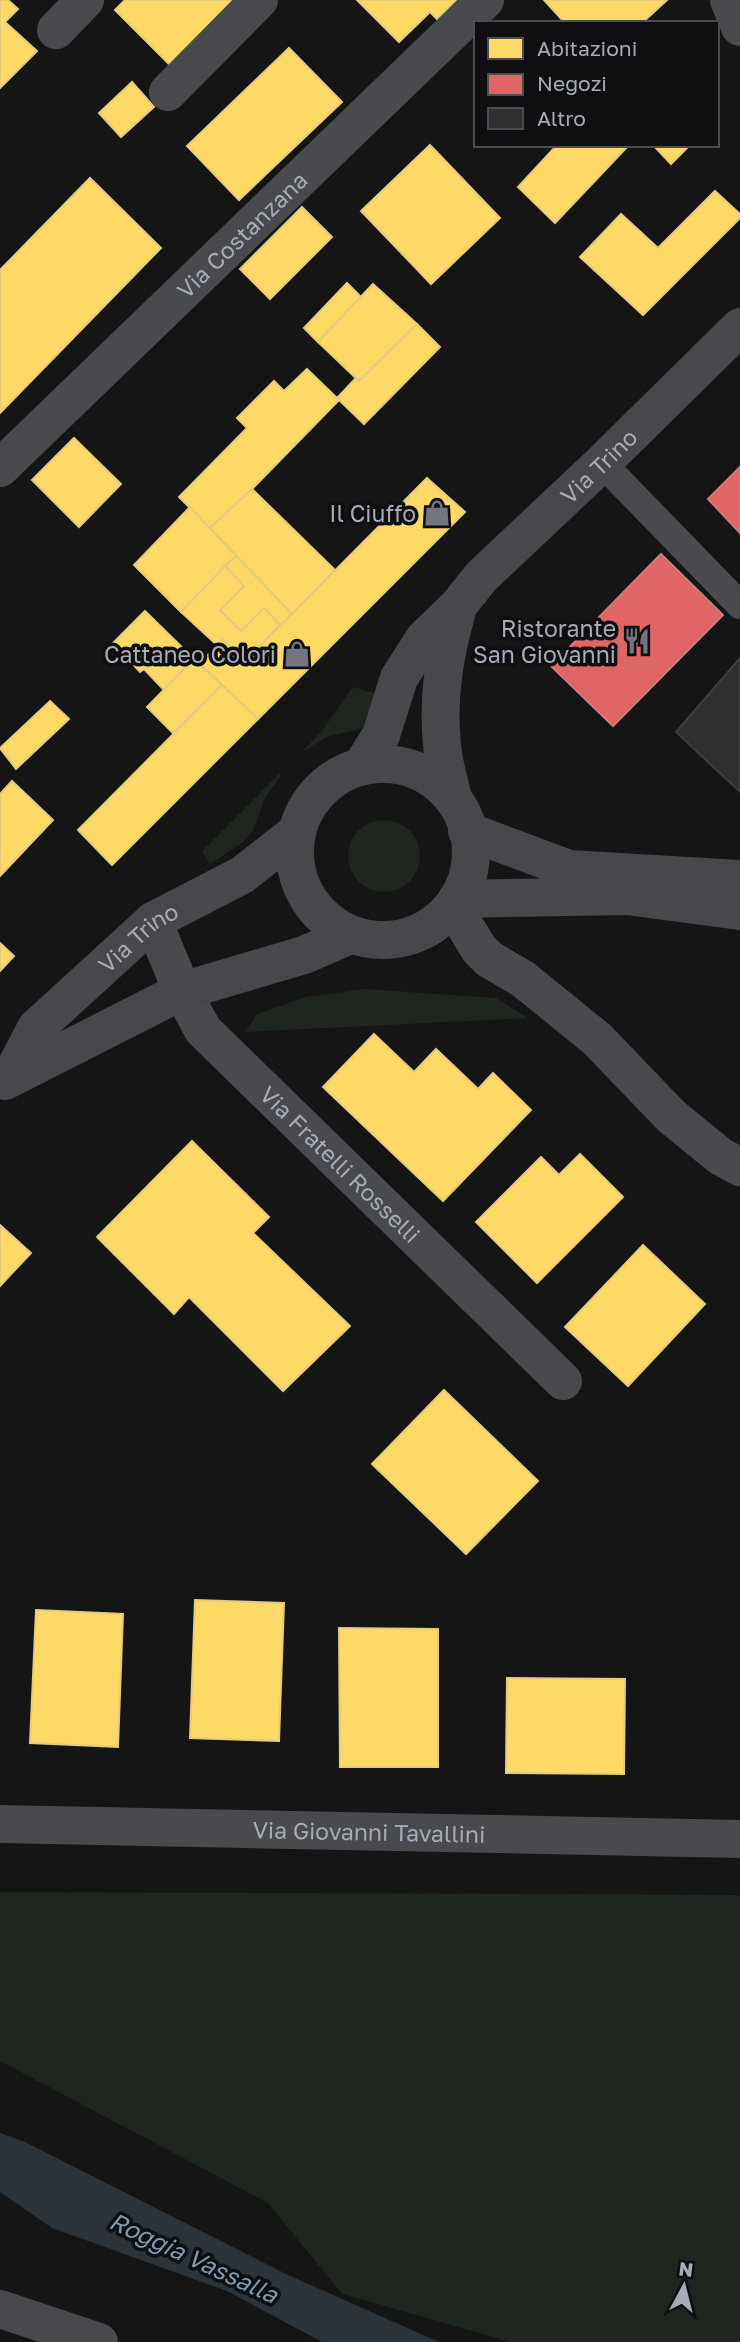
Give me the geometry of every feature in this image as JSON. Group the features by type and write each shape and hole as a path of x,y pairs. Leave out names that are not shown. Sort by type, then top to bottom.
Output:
{"main road":[{"name":"Via Trino","path":"360,767 381,735 399,678 424,639 458,606 481,577 740,327"},
{"name":"Via Trino","path":"458,606 445,654 440,692 442,745 460,814"},
{"path":"460,814 471,845 468,877 455,903 429,928 404,939 377,940 350,934 316,911 297,873 297,832 306,809 320,790 339,776 360,767 381,764 421,772 460,814 569,869 740,879"},
{"name":"Via Trino","path":"5,1081 36,1028 153,921 242,875 297,832"},
{"path":"455,903 627,896 740,911"},
{"name":"Via Trino","path":"5,1081 182,991 304,955 350,934"}],"street":[{"path":"56,30 85,0"},
{"path":"168,92 259,0"},
{"name":"Via Costanzana","path":"0,468 485,0"},
{"path":"455,903 479,949 489,959 523,979 597,1039 671,1116 720,1156 740,1167"},
{"name":"Via Fratelli Rosselli","path":"153,921 182,991 203,1030 563,1381"},
{"name":"Via Giovanni Tavallini","path":"0,1824 740,1839"},
{"path":"0,2309 99,2342"}],"lane":[{"path":"602,463 740,605"}],"shaded area":[{"path":"353,687 375,693 363,728 327,737 302,752 321,732"},
{"path":"280,773 281,776 265,798 253,831 242,843 210,864 202,851"},
{"path":"391,820 410,830 418,842 418,870 410,882 398,890 377,892 358,882 350,870 348,849 358,830 370,822"},
{"path":"365,989 496,998 528,1018 245,1032 257,1014 305,997"},
{"path":"0,1892 740,1895 740,2342 510,2342 342,2294 268,2203 0,2061"}],"water":[{"name":"Roggia Vassalla","path":"0,2133 25,2142 286,2274 439,2342 322,2342 227,2291 52,2228 0,2192"}],"building: Abitazioni":[{"path":"0,0 8,0 18,9 5,22 37,51 0,88"},
{"path":"125,0 241,0 173,68 115,10"},
{"path":"357,0 456,0 437,19 430,12 399,42"},
{"path":"544,0 667,0 644,21 563,21"},
{"path":"289,48 342,102 239,200 187,146"},
{"path":"132,82 154,107 121,137 99,113"},
{"path":"430,145 500,218 431,284 361,211"},
{"path":"555,147 627,147 555,223 518,187"},
{"path":"655,147 688,147 671,164"},
{"path":"90,178 161,248 0,413 0,270"},
{"path":"715,191 740,214 740,218 643,315 580,257 621,214 658,248"},
{"path":"302,207 332,237 270,299 240,269"},
{"path":"347,283 361,297 318,342 304,328"},
{"path":"373,284 417,324 359,381 318,342"},
{"path":"417,324 440,347 364,424 337,398 356,378 359,381"},
{"path":"307,369 339,400 210,528 179,497 247,428 237,418 274,381 284,391"},
{"path":"74,438 121,484 79,527 32,480"},
{"path":"427,478 465,512 258,719 200,664 222,639 245,661"},
{"path":"252,489 335,570 292,614 210,528"},
{"path":"190,507 236,556 181,612 134,565"},
{"path":"236,556 292,614 280,625 264,608 241,631 220,610 244,586 225,566"},
{"path":"225,566 244,586 220,610 241,631 264,608 280,625 245,661 222,639 217,645 181,612"},
{"path":"145,611 194,659 164,690 144,669 140,672 113,643"},
{"path":"194,659 222,685 173,733 147,707"},
{"path":"222,685 258,719 112,865 78,830"},
{"path":"50,701 69,719 16,769 0,748"},
{"path":"12,781 53,820 0,876 0,794"},
{"path":"0,943 14,956 0,971"},
{"path":"374,1034 414,1072 436,1049 478,1089 493,1073 531,1110 443,1201 323,1087"},
{"path":"192,1141 269,1217 253,1233 350,1326 283,1391 189,1297 174,1314 97,1237"},
{"path":"580,1154 623,1197 537,1283 476,1222 541,1157 559,1175"},
{"path":"0,1225 31,1253 0,1286"},
{"path":"643,1245 705,1304 628,1386 565,1327"},
{"path":"444,1390 538,1481 466,1554 372,1464"},
{"path":"195,1600 284,1603 279,1741 190,1738"},
{"path":"36,1610 123,1614 118,1747 30,1743"},
{"path":"339,1628 438,1629 438,1767 340,1767"},
{"path":"507,1678 625,1679 624,1774 506,1773"}],"building: Negozi":[{"path":"740,467 740,533 708,499"},
{"name":"Ristorante San Giovanni","path":"661,554 723,615 613,726 551,666"}],"building: Altro":[{"path":"740,658 740,792 676,732"}],"place":[{"name":"Il Ciuffo","path":"437,513"},
{"name":"Ristorante San Giovanni","path":"637,641"},
{"name":"Cattaneo Colori","path":"297,654"}]}
